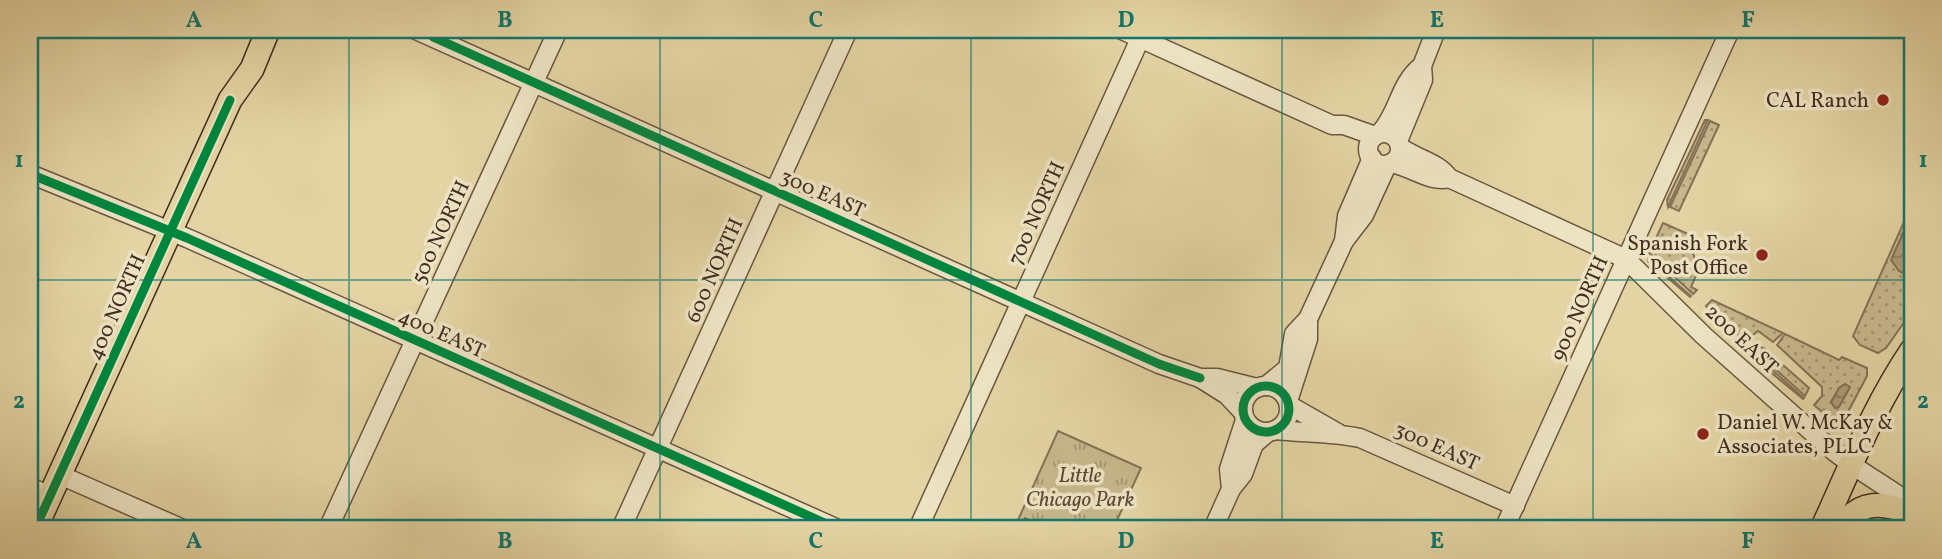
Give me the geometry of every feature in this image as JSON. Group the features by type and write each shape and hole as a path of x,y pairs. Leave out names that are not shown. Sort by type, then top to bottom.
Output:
{"main road":[{"name":"400 NORTH","path":"230,100 234,78 256,30"},
{"name":"400 NORTH","path":"35,529 40,492 60,475 230,100 251,69 268,30"},
{"path":"1822,529 1885,391 1912,350"},
{"path":"1841,529 1851,517 1871,505 1889,505 1912,513"}],"street":[{"name":"300 EAST","path":"416,30 535,81 1159,364 1200,377 1227,379 1261,387"},
{"name":"500 NORTH","path":"328,529 558,30"},
{"name":"600 NORTH","path":"621,529 848,30"},
{"name":"200 EAST","path":"1122,30 1142,34 1332,125 1344,125 1403,166 1438,181 1449,178"},
{"path":"1231,489 1229,469 1244,416 1246,398 1288,368 1294,334 1308,319 1344,241 1348,216 1379,151 1407,81 1422,66 1436,30"},
{"name":"900 NORTH","path":"1504,529 1730,30"},
{"name":"700 NORTH","path":"918,529 1142,34"},
{"path":"1399,144 1423,80 1422,66"},
{"name":"200 EAST","path":"1379,151 1390,134 1399,144 1443,169 1449,178 1626,258 1704,336 1851,465 1912,505"},
{"name":"400 EAST","path":"30,174 170,231 838,529"},
{"path":"1213,529 1231,489 1243,474 1254,444 1285,422 1288,403 1308,340 1308,319"},
{"name":"300 EAST","path":"1200,377 1231,399 1244,416"},
{"path":"1261,387 1279,390 1288,403"},
{"name":"300 EAST","path":"1288,403 1338,433 1371,442 1515,506"},
{"path":"1244,416 1255,429 1271,431"},
{"name":"300 EAST","path":"1271,431 1338,433"},
{"path":"60,475 183,529"}],"green space":[{"path":"1705,120 1708,120 1668,207 1667,200"},
{"path":"1710,121 1719,125 1679,211 1670,207"},
{"path":"1912,204 1912,311 1886,348 1878,353 1860,345 1853,336"},
{"path":"1663,223 1688,234 1698,271 1691,287 1697,290 1693,294 1649,253"},
{"path":"1648,258 1691,296 1648,261"},
{"path":"1712,300 1783,333 1773,342 1758,331 1745,341 1706,306"},
{"path":"1785,334 1839,360 1842,357 1867,368 1867,376 1841,425 1814,405 1822,396 1822,387 1777,345"},
{"path":"1758,346 1766,349 1765,353 1773,360 1775,358 1809,388 1805,396 1754,350"},
{"path":"1752,352 1804,398 1752,357"},
{"name":"Little Chicago Park","path":"1058,431 1141,468 1113,529 1051,529 1025,518 1019,529 1014,529"}],"water":[{"path":"1912,213 1912,278 1899,271 1891,260"},
{"path":"1845,384 1850,387 1839,407 1835,408 1831,402 1839,388"}],"cycle path":[{"path":"433,37 1159,364 1200,378"},
{"path":"35,529 230,100"},
{"path":"30,174 187,238 838,529"},
{"path":"1266,386 1282,393 1289,409 1282,425 1266,432 1250,425 1243,409 1250,393 1266,386"}],"place":[{"name":"CAL Ranch","path":"1883,100"},
{"name":"Spanish Fork Post Office","path":"1762,255"},
{"name":"Daniel W. McKay & Associates, PLLC","path":"1703,434"}]}
